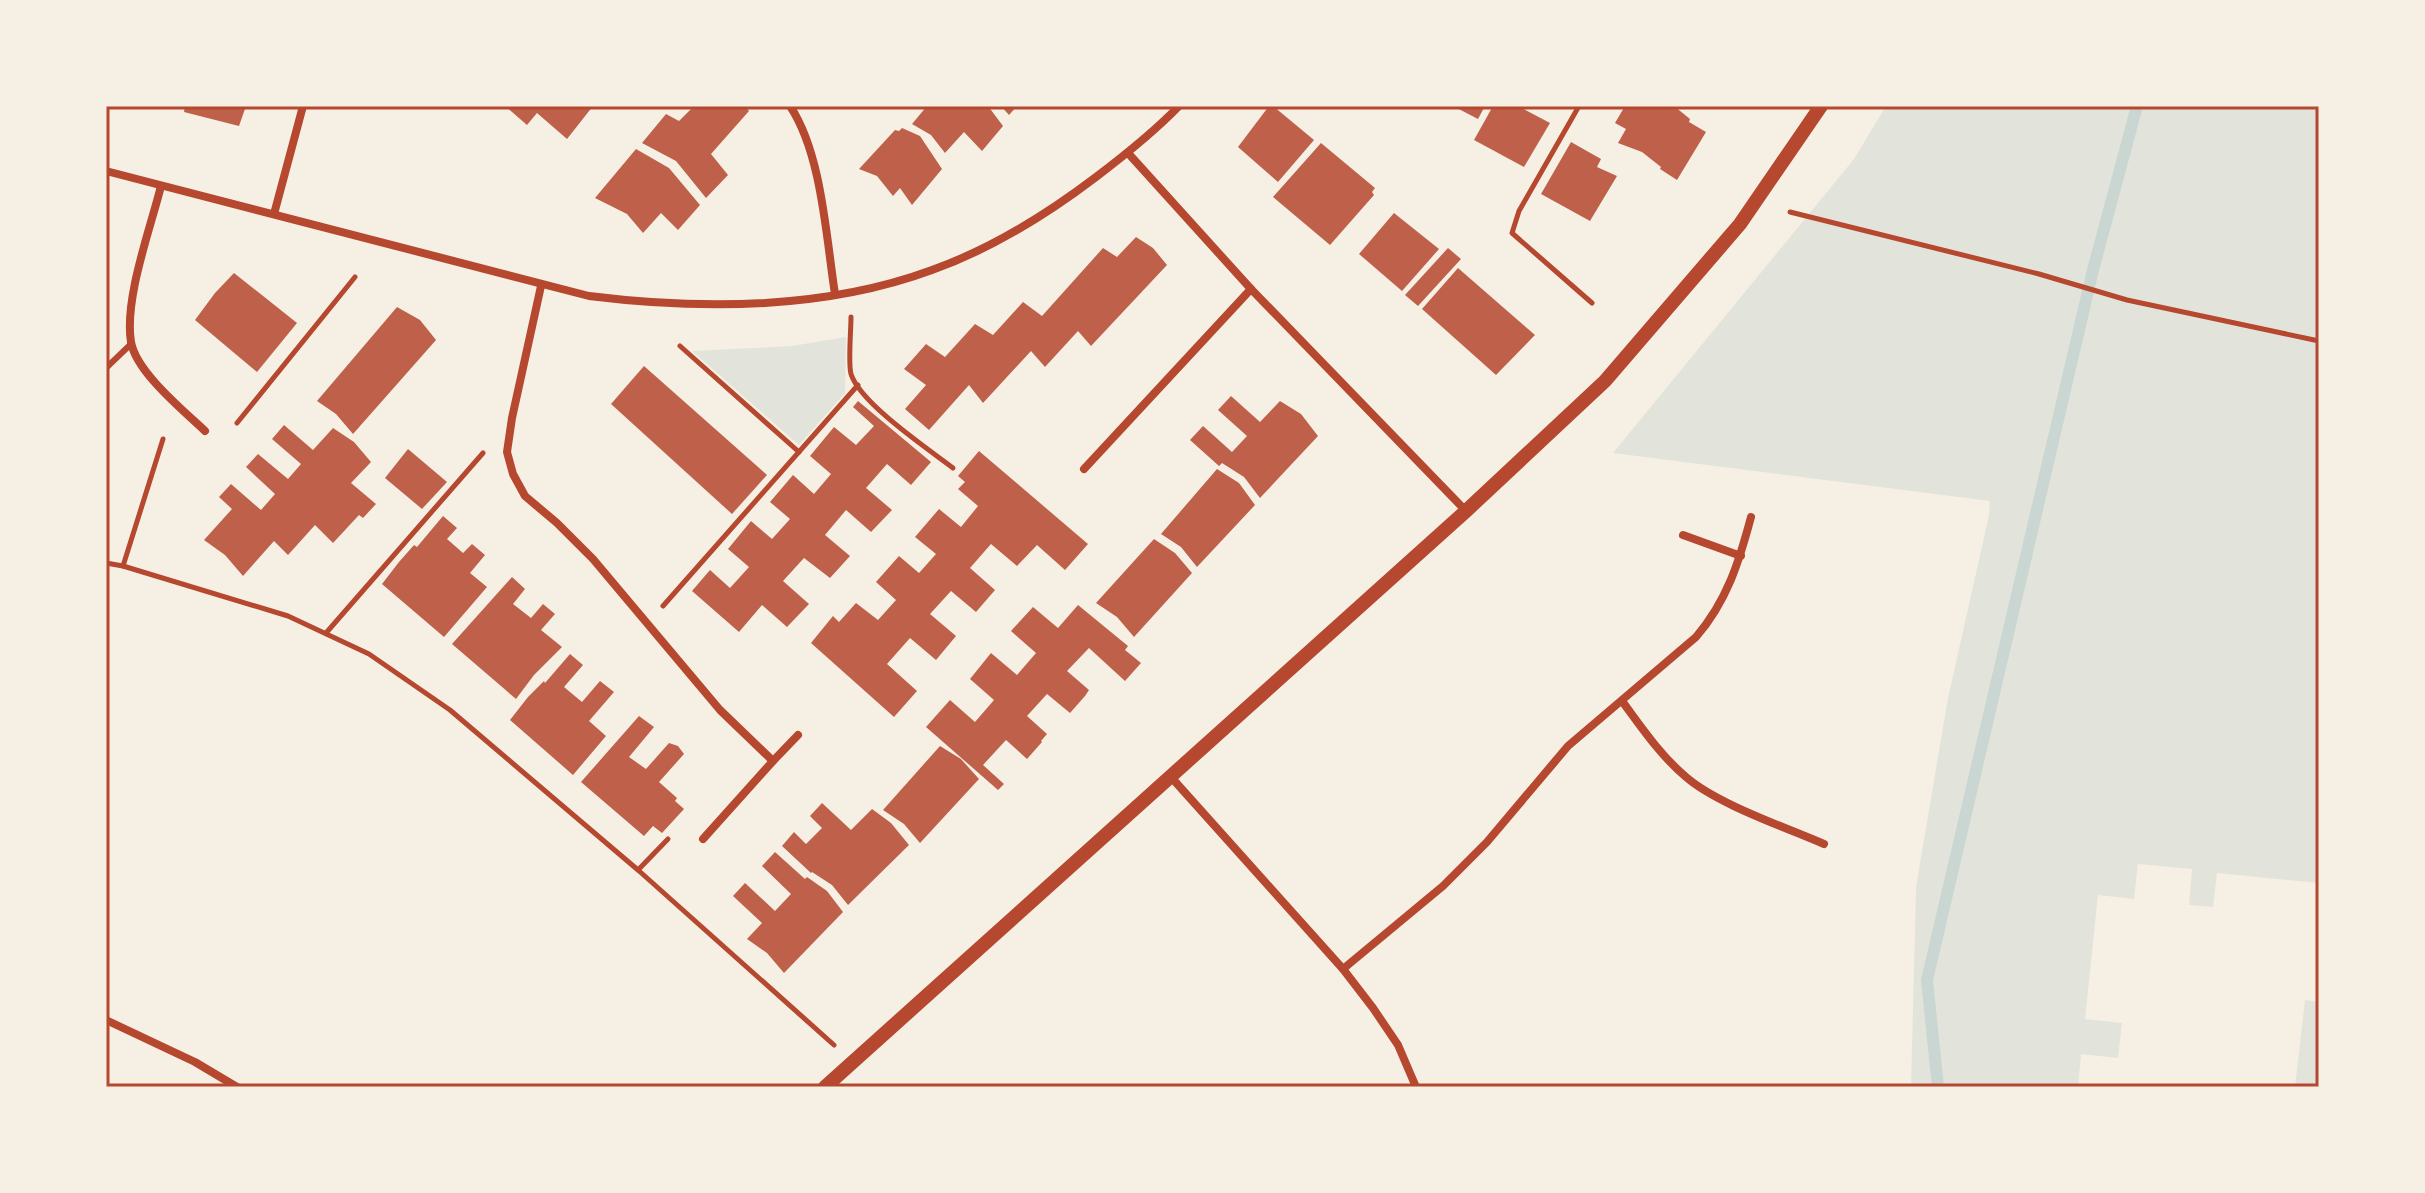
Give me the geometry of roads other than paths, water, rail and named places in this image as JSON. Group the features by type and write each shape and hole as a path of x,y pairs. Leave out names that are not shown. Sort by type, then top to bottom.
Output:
{"street":[{"path":"274,214 303,106"},
{"path":"790,106 801,123 815,164 835,294"},
{"path":"106,171 589,296 650,303 770,302 851,292 933,270 991,243 1075,193 1128,153 1179,106"},
{"path":"825,1087 1466,511 1605,381 1740,224 1821,106"},
{"path":"1128,153 1251,289 1466,511"},
{"path":"161,186 132,295 131,344 145,370 164,393 205,431"},
{"path":"541,286 512,418 507,452 513,474 525,496 593,559 720,710 773,761"},
{"path":"1084,469 1251,289"},
{"path":"1343,969 1443,886 1487,842 1568,746 1696,637 1713,618 1725,596 1741,556 1751,517"},
{"path":"1683,535 1741,556"},
{"path":"1622,701 1660,753 1688,779 1726,801 1824,844"},
{"path":"703,839 798,735"},
{"path":"1171,777 1343,969 1398,1045 1416,1087"},
{"path":"106,1020 195,1062 237,1087"}],"lane":[{"path":"106,368 131,344"}],"waterway":[{"path":"1938,1087 1927,980 2093,270 2137,106"}]}
